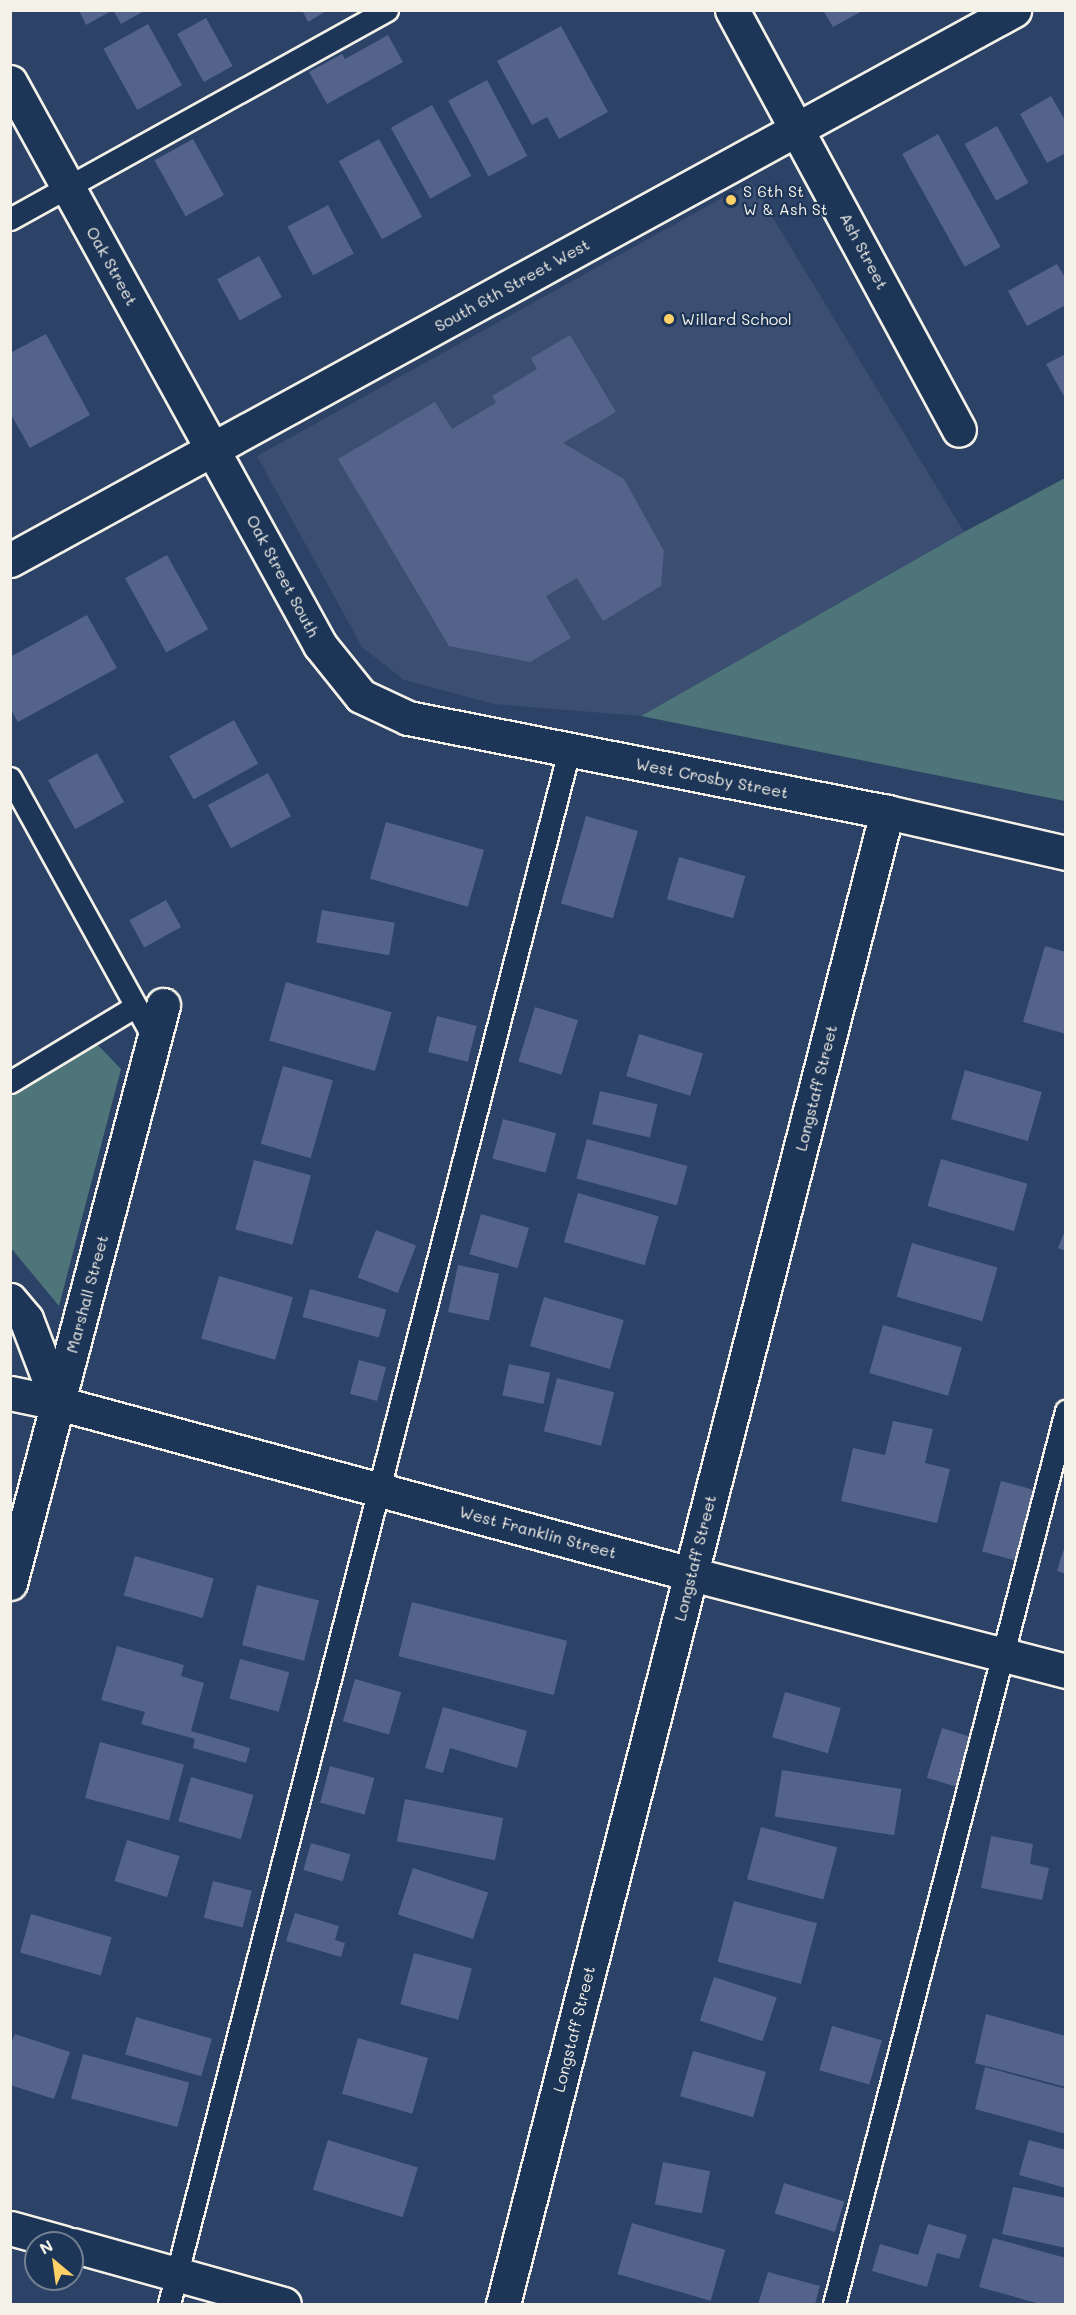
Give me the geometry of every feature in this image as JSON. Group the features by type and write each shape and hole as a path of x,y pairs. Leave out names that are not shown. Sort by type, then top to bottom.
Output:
{"street":[{"name":"Ash Street","path":"732,10 959,429"},
{"name":"South 6th Street West","path":"10,560 1014,10"},
{"name":"Oak Street","path":"10,82 214,450"},
{"name":"Oak Street South","path":"214,450 320,645 361,696"},
{"name":"West Crosby Street","path":"361,696 408,718 888,812 1065,853"},
{"name":"Longstaff Street","path":"503,2304 888,812"},
{"name":"Marshall Street","path":"10,1583 154,1039 149,1005"},
{"path":"10,1300 26,1319 58,1403"},
{"name":"West Franklin Street","path":"10,1393 58,1403 691,1574 1065,1671"},
{"path":"84,2250 173,2289 284,2304"}],"lane":[{"path":"10,219 387,10"},
{"path":"173,2289 381,1490 569,751"},
{"path":"10,778 149,1005 10,1082"},
{"path":"834,2304 1065,1411"}],"shaded area":[{"name":"Willard School","path":"751,182 964,532 641,716 494,704 404,680 362,647 257,456"}],"green space":[{"path":"1065,478 1065,801 641,716 964,532"},
{"path":"95,1042 121,1069 59,1306 11,1248 11,1096"}],"building":[{"path":"79,10 113,10 86,25"},
{"path":"113,10 146,10 121,24"},
{"path":"302,10 328,10 308,22"},
{"path":"823,10 864,10 833,27"},
{"path":"206,18 233,66 204,82 177,34"},
{"path":"148,24 182,85 137,110 103,49"},
{"path":"561,26 608,112 559,139 547,117 532,125 497,61"},
{"path":"388,35 403,62 327,104 309,72 342,54 345,59"},
{"path":"487,80 527,156 489,177 448,101"},
{"path":"1051,96 1066,122 1066,153 1047,163 1020,114"},
{"path":"432,105 471,176 430,199 391,128"},
{"path":"997,126 1029,183 996,201 965,144"},
{"path":"938,134 1001,247 965,267 902,154"},
{"path":"193,139 224,195 186,216 155,160"},
{"path":"379,139 422,217 382,239 339,161"},
{"path":"328,205 354,254 313,275 287,227"},
{"path":"259,256 282,297 240,320 217,279"},
{"path":"1057,264 1066,279 1066,305 1027,326 1008,291"},
{"path":"46,334 90,415 30,448 10,413 10,353"},
{"path":"570,335 616,412 563,443 624,479 664,551 661,586 603,621 577,578 546,596 571,638 530,662 449,646 338,459 435,402 452,429 496,403 492,396 537,369 531,358"},
{"path":"1066,354 1066,400 1046,364"},
{"path":"167,555 208,629 166,653 125,578"},
{"path":"87,615 117,668 18,722 10,708 10,657"},
{"path":"234,720 258,764 194,800 169,756"},
{"path":"97,753 124,802 75,829 48,780"},
{"path":"268,773 291,816 231,848 208,805"},
{"path":"586,816 638,831 613,918 561,903"},
{"path":"386,822 484,850 468,907 370,879"},
{"path":"679,857 745,876 733,918 667,899"},
{"path":"166,900 181,927 144,947 129,920"},
{"path":"322,910 395,923 389,955 316,942"},
{"path":"1045,946 1066,952 1066,1034 1023,1022"},
{"path":"286,982 392,1012 375,1071 269,1041"},
{"path":"535,1007 578,1020 561,1075 518,1062"},
{"path":"437,1016 477,1026 468,1062 428,1052"},
{"path":"639,1034 703,1054 690,1096 626,1076"},
{"path":"283,1066 333,1080 311,1158 261,1144"},
{"path":"965,1070 1042,1092 1028,1141 951,1119"},
{"path":"600,1091 657,1104 650,1137 592,1124"},
{"path":"503,1119 556,1133 546,1173 492,1159"},
{"path":"587,1139 687,1166 677,1206 576,1179"},
{"path":"941,1159 1028,1184 1014,1231 927,1206"},
{"path":"254,1160 311,1175 292,1245 235,1230"},
{"path":"578,1193 659,1216 645,1265 564,1242"},
{"path":"481,1214 529,1228 517,1268 469,1254"},
{"path":"1066,1228 1066,1251 1058,1248"},
{"path":"376,1230 416,1245 398,1293 358,1278"},
{"path":"912,1243 998,1268 982,1321 897,1297"},
{"path":"458,1265 499,1274 489,1321 448,1312"},
{"path":"219,1276 293,1297 275,1360 201,1338"},
{"path":"310,1289 386,1309 379,1337 302,1317"},
{"path":"544,1297 624,1320 610,1369 530,1346"},
{"path":"883,1325 962,1348 948,1396 869,1373"},
{"path":"359,1360 386,1367 377,1401 350,1394"},
{"path":"509,1364 550,1373 543,1404 502,1395"},
{"path":"557,1378 614,1392 601,1446 544,1431"},
{"path":"893,1421 933,1429 925,1463 950,1469 937,1523 841,1501 853,1448 885,1455"},
{"path":"1001,1481 1043,1492 1024,1563 982,1552"},
{"path":"1066,1545 1066,1574 1057,1571"},
{"path":"135,1556 214,1579 203,1618 124,1595"},
{"path":"257,1585 319,1600 304,1661 242,1645"},
{"path":"412,1602 567,1641 554,1695 398,1656"},
{"path":"117,1646 184,1665 181,1676 204,1683 191,1731 250,1748 246,1763 193,1748 195,1739 141,1724 145,1712 101,1700"},
{"path":"240,1659 289,1672 279,1712 229,1699"},
{"path":"355,1679 401,1692 389,1735 343,1721"},
{"path":"785,1692 841,1708 828,1753 772,1737"},
{"path":"443,1707 527,1731 517,1768 450,1748 443,1773 425,1768"},
{"path":"942,1728 975,1738 959,1788 927,1778"},
{"path":"100,1742 184,1765 169,1821 85,1798"},
{"path":"330,1766 374,1778 365,1815 320,1803"},
{"path":"782,1770 902,1789 894,1835 775,1816"},
{"path":"191,1777 253,1795 241,1839 178,1821"},
{"path":"405,1799 503,1818 495,1860 397,1841"},
{"path":"761,1827 837,1847 823,1900 747,1879"},
{"path":"991,1836 1033,1844 1030,1864 1049,1868 1042,1900 981,1888"},
{"path":"127,1840 180,1856 167,1897 114,1881"},
{"path":"311,1843 350,1854 343,1881 303,1870"},
{"path":"413,1868 488,1892 473,1939 398,1915"},
{"path":"213,1881 252,1891 243,1928 204,1918"},
{"path":"734,1901 817,1923 801,1984 718,1962"},
{"path":"295,1913 339,1926 335,1940 345,1943 341,1957 286,1941"},
{"path":"31,1914 112,1937 101,1976 20,1952"},
{"path":"414,1953 472,1969 458,2020 400,2004"},
{"path":"714,1977 777,1997 763,2041 700,2021"},
{"path":"986,2014 1066,2036 1066,2087 975,2063"},
{"path":"136,2017 212,2039 201,2076 125,2054"},
{"path":"832,2026 882,2040 869,2085 819,2070"},
{"path":"15,2034 70,2052 54,2099 10,2085 10,2045"},
{"path":"358,2038 428,2058 412,2114 342,2094"},
{"path":"693,2051 766,2072 753,2117 680,2096"},
{"path":"83,2054 189,2082 177,2127 71,2098"},
{"path":"985,2067 1066,2089 1066,2134 975,2109"},
{"path":"328,2140 418,2167 403,2217 313,2190"},
{"path":"1029,2140 1066,2150 1066,2188 1019,2175"},
{"path":"663,2162 710,2171 702,2213 655,2204"},
{"path":"784,2183 844,2201 835,2232 775,2214"},
{"path":"1013,2187 1066,2198 1066,2248 1002,2234"},
{"path":"632,2223 725,2250 711,2301 617,2274"},
{"path":"928,2224 967,2235 959,2259 937,2253 927,2287 872,2271 880,2244 918,2255"},
{"path":"993,2238 1066,2258 1066,2304 1040,2304 979,2287"},
{"path":"768,2272 820,2286 815,2304 758,2304"}],"place":[{"name":"S 6th St W & Ash St","path":"731,200"},
{"name":"Willard School","path":"669,319"}]}
